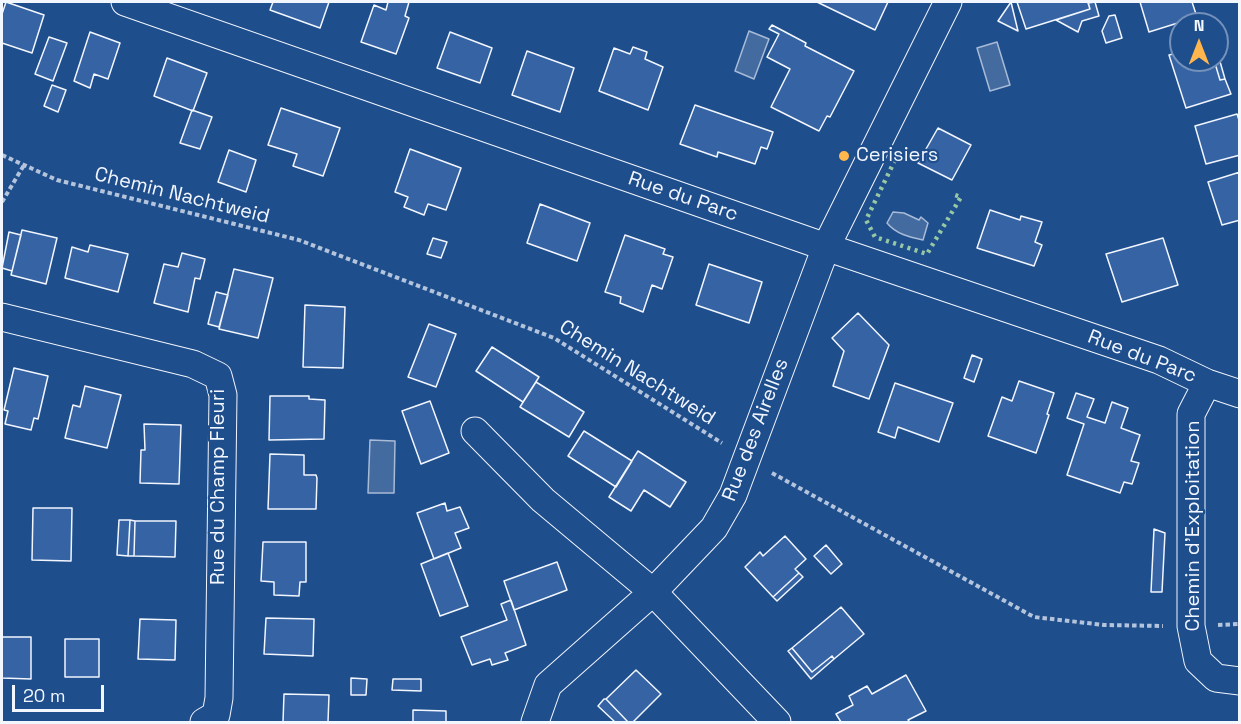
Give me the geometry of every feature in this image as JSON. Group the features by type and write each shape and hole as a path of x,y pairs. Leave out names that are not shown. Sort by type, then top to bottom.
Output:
{"street":[{"name":"Rue du Parc","path":"125,2 826,247 1159,360 1239,394"},
{"name":"Rue des Airelles","path":"535,723 548,685 653,592 714,528 733,495 826,247 948,2"},
{"name":"Rue du Champ Fleuri","path":"2,317 193,364 218,376 222,395 219,698 214,720"},
{"name":"Chemin d'Exploitation","path":"1207,382 1191,414 1191,626 1198,661 1216,678 1239,681"},
{"path":"475,431 543,500 653,592 777,723"}],"path":[{"name":"Chemin Nachtweid","path":"2,154 57,180 299,240 554,338 747,459 1034,617 1104,625 1239,624"},
{"path":"2,202 24,165"}],"water":[{"path":"749,31 769,39 754,79 735,71"},
{"path":"997,42 1010,85 990,91 977,48"},
{"path":"893,212 904,213 919,220 921,217 928,223 923,240 894,230 887,223"},
{"path":"370,440 395,441 394,493 368,493"}],"building":[{"path":"6,2 44,15 32,53 2,43 2,14"},
{"path":"273,2 329,2 320,28 270,10"},
{"path":"388,2 409,2 405,16 409,18 396,54 361,42 374,5 386,10"},
{"path":"817,2 888,2 875,30"},
{"path":"1011,2 1018,31 998,21"},
{"path":"1017,2 1088,2 1090,9 1026,29"},
{"path":"1095,2 1099,16 1082,21 1078,32 1056,20 1090,9 1088,3"},
{"path":"1140,2 1192,2 1195,12 1169,12 1169,26 1149,32"},
{"path":"1115,15 1122,38 1106,43 1102,31 1109,16"},
{"path":"772,25 806,43 805,46 854,71 830,117 827,116 819,131 771,107 790,69 767,57 779,34 769,29"},
{"path":"90,32 120,43 108,79 94,74 90,88 74,81"},
{"path":"450,32 492,48 480,83 437,68"},
{"path":"49,37 67,43 53,81 35,74"},
{"path":"633,47 647,52 645,59 663,67 648,110 599,91 614,48 630,54"},
{"path":"527,51 574,68 560,112 512,95"},
{"path":"167,58 207,73 193,111 154,96"},
{"path":"1174,72 1218,72 1220,80 1225,79 1231,94 1186,108"},
{"path":"1218,72 1223,72 1225,79 1220,80"},
{"path":"52,85 66,90 58,112 44,106"},
{"path":"695,105 773,132 767,149 761,147 755,164 718,152 717,157 680,144"},
{"path":"281,108 340,128 323,176 293,166 297,154 268,145"},
{"path":"192,110 212,117 200,149 180,143"},
{"path":"1237,114 1240,123 1240,155 1206,164 1195,126"},
{"path":"938,128 971,145 952,180 918,163"},
{"path":"410,149 461,168 446,210 428,204 424,215 404,207 408,197 395,192"},
{"path":"229,150 256,160 246,192 218,182"},
{"path":"1240,172 1240,220 1222,225 1208,182"},
{"path":"540,204 590,223 577,261 527,243"},
{"path":"990,210 1020,220 1021,216 1042,222 1035,242 1042,245 1034,266 977,248"},
{"path":"22,230 57,238 46,284 11,275"},
{"path":"9,232 21,235 12,271 2,268"},
{"path":"625,235 665,249 663,254 673,257 662,289 652,285 643,312 620,303 621,297 605,292"},
{"path":"433,238 447,242 441,258 427,254"},
{"path":"1163,238 1178,285 1122,302 1106,254"},
{"path":"90,245 128,254 118,292 65,278 72,247 88,252"},
{"path":"182,253 205,259 200,279 195,278 188,312 154,303 164,264 178,267"},
{"path":"709,264 762,282 749,323 696,305"},
{"path":"234,269 273,278 258,338 219,329"},
{"path":"216,292 228,295 219,327 208,324"},
{"path":"305,305 345,307 343,368 303,367"},
{"path":"858,313 889,345 869,399 833,386 844,351 832,338"},
{"path":"429,324 456,334 436,387 408,377"},
{"path":"492,347 539,377 523,402 476,371"},
{"path":"972,355 982,359 974,382 964,378"},
{"path":"14,368 48,376 38,419 34,418 31,430 5,424 8,411 4,410"},
{"path":"1019,381 1054,393 1036,453 988,436 1002,397 1012,401"},
{"path":"536,382 584,412 569,437 520,407"},
{"path":"895,383 953,403 939,442 898,427 895,438 878,432"},
{"path":"85,386 121,395 107,448 65,438 73,405 80,407"},
{"path":"1076,393 1094,399 1087,417 1105,423 1112,402 1128,408 1121,428 1140,435 1131,461 1139,463 1132,484 1124,482 1120,493 1067,475 1084,424 1067,418"},
{"path":"270,396 309,396 309,399 325,400 324,439 269,440"},
{"path":"430,401 449,453 421,464 402,411"},
{"path":"144,424 181,425 179,484 140,483 141,450 145,450"},
{"path":"584,431 632,461 616,487 568,456"},
{"path":"638,451 686,482 670,507 644,490 631,511 609,497"},
{"path":"270,454 304,455 304,475 316,475 317,478 316,509 268,509"},
{"path":"445,503 447,511 460,507 469,528 455,533 461,548 434,559 417,513"},
{"path":"33,508 72,508 71,561 32,560"},
{"path":"119,520 130,520 128,556 117,555"},
{"path":"130,520 135,521 134,556 128,556"},
{"path":"135,521 176,521 175,557 134,556"},
{"path":"1154,529 1165,533 1162,592 1151,592"},
{"path":"785,536 806,559 795,569 799,573 773,597 745,567 760,552 763,556"},
{"path":"263,542 306,542 306,582 300,582 299,596 274,595 274,582 261,581"},
{"path":"826,545 842,564 831,574 814,556"},
{"path":"448,553 468,606 440,616 421,564"},
{"path":"557,562 567,590 514,610 504,581"},
{"path":"799,573 803,577 777,601 773,597"},
{"path":"511,600 526,645 505,653 508,660 492,665 490,659 472,665 461,637 507,620 501,604"},
{"path":"841,607 864,634 834,659 832,656 812,672 792,648"},
{"path":"266,618 314,619 313,656 264,654"},
{"path":"140,619 176,620 175,660 138,659"},
{"path":"2,637 31,637 31,679 2,678"},
{"path":"65,639 99,639 99,677 65,677"},
{"path":"792,648 812,672 832,656 834,659 811,679 788,651"},
{"path":"636,670 661,694 633,722 628,722 606,699"},
{"path":"906,675 926,711 908,720 910,722 841,722 836,714 853,705 849,696 867,686 872,694"},
{"path":"351,678 367,679 366,695 351,695"},
{"path":"393,679 421,679 421,691 392,690"},
{"path":"284,694 329,695 328,722 283,722"},
{"path":"604,699 628,722 615,722 598,706"},
{"path":"413,710 446,711 446,722 413,722"}],"hedge":[{"path":"895,160 866,220 875,237 927,254 961,197 952,194"}],"place":[{"name":"Cerisiers","path":"844,156"}]}
